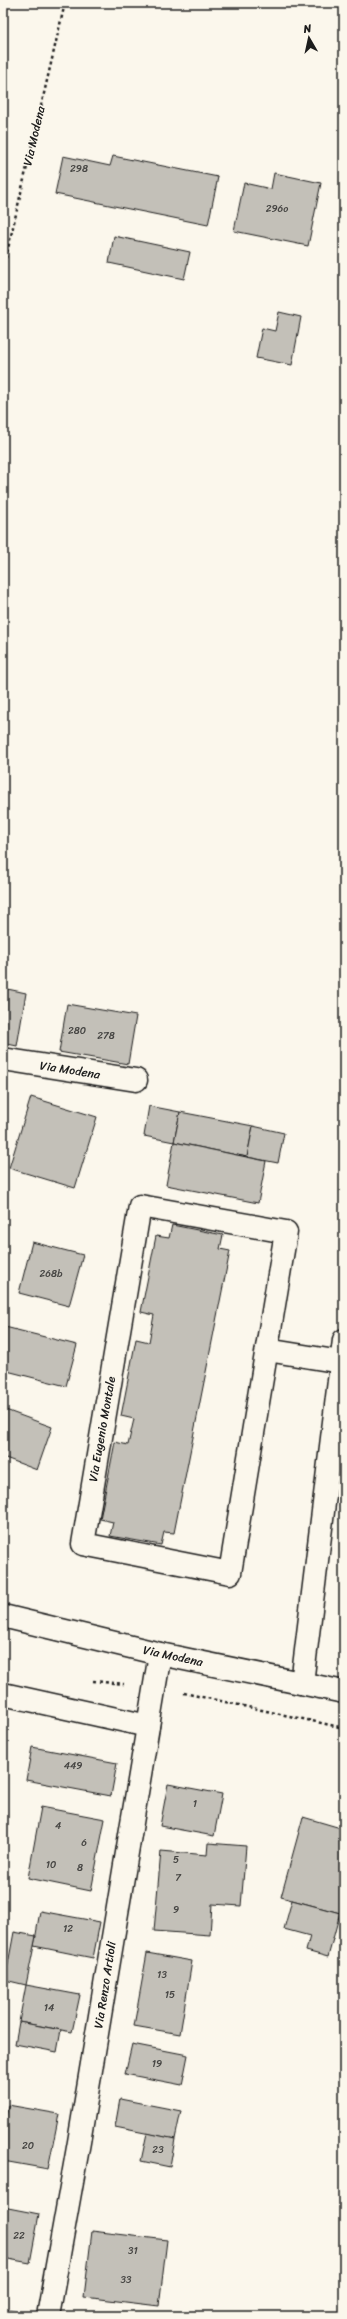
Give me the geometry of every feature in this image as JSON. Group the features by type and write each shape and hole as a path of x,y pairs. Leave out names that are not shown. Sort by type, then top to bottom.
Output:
{"street":[{"name":"Via Modena","path":"3,1059 136,1080"},
{"name":"Via Eugenio Montale","path":"140,1206 286,1232 267,1350 230,1573 83,1544 140,1206"},
{"path":"302,1684 344,1340"},
{"path":"267,1350 341,1362"},
{"name":"Via Modena","path":"3,1616 160,1654 344,1692"},
{"name":"Via Renzo Artioli","path":"48,2316 79,2142 160,1654"},
{"path":"3,1694 148,1726"}],"path":[{"name":"Via Modena","path":"3,270 65,3"}],"building":[{"path":"63,156 110,166 113,156 218,177 208,225 55,194"},
{"path":"274,173 321,183 308,246 234,231 244,183 271,189"},
{"path":"114,236 190,252 184,279 109,263"},
{"path":"279,312 301,317 292,365 256,358 262,328 275,331"},
{"path":"3,988 26,993 17,1046 3,1043"},
{"path":"67,1004 136,1016 128,1064 59,1052"},
{"path":"31,1097 97,1117 75,1188 9,1168"},
{"path":"149,1106 180,1112 174,1142 144,1136"},
{"path":"180,1112 253,1126 247,1157 174,1142"},
{"path":"253,1126 284,1133 278,1163 247,1157"},
{"path":"174,1142 266,1161 258,1203 166,1185"},
{"path":"172,1225 223,1235 220,1249 230,1251 174,1533 164,1532 161,1545 110,1536 113,1522 100,1519 115,1442 128,1445 134,1419 121,1416 136,1339 149,1342 154,1315 141,1312 156,1236 169,1238"},
{"path":"32,1242 83,1255 69,1306 19,1293"},
{"path":"5,1327 77,1345 66,1386 3,1370"},
{"path":"3,1409 52,1427 37,1470 3,1457"},
{"path":"32,1747 117,1763 111,1796 26,1780"},
{"path":"168,1784 222,1794 214,1836 160,1826"},
{"path":"41,1807 105,1819 91,1891 28,1878"},
{"path":"303,1817 344,1829 344,1900 340,1913 281,1897"},
{"path":"208,1843 246,1846 241,1906 212,1904 210,1935 154,1931 161,1851 207,1855"},
{"path":"292,1900 340,1913 328,1957 306,1951 310,1936 284,1929"},
{"path":"40,1911 100,1922 93,1958 34,1946"},
{"path":"14,1932 36,1936 26,1985 5,1980"},
{"path":"147,1953 192,1961 180,2034 134,2026"},
{"path":"26,1985 80,1995 72,2032 19,2022"},
{"path":"19,2022 61,2030 57,2052 15,2044"},
{"path":"132,2044 188,2055 182,2085 125,2074"},
{"path":"120,2099 181,2111 175,2139 115,2127"},
{"path":"8,2105 59,2114 48,2169 3,2161 3,2131"},
{"path":"147,2133 175,2139 170,2167 141,2161"},
{"path":"3,2207 39,2214 30,2263 3,2258"},
{"path":"92,2231 167,2240 159,2306 84,2297"},
{"path":"3,2309 24,2313 24,2316 3,2316"}]}
